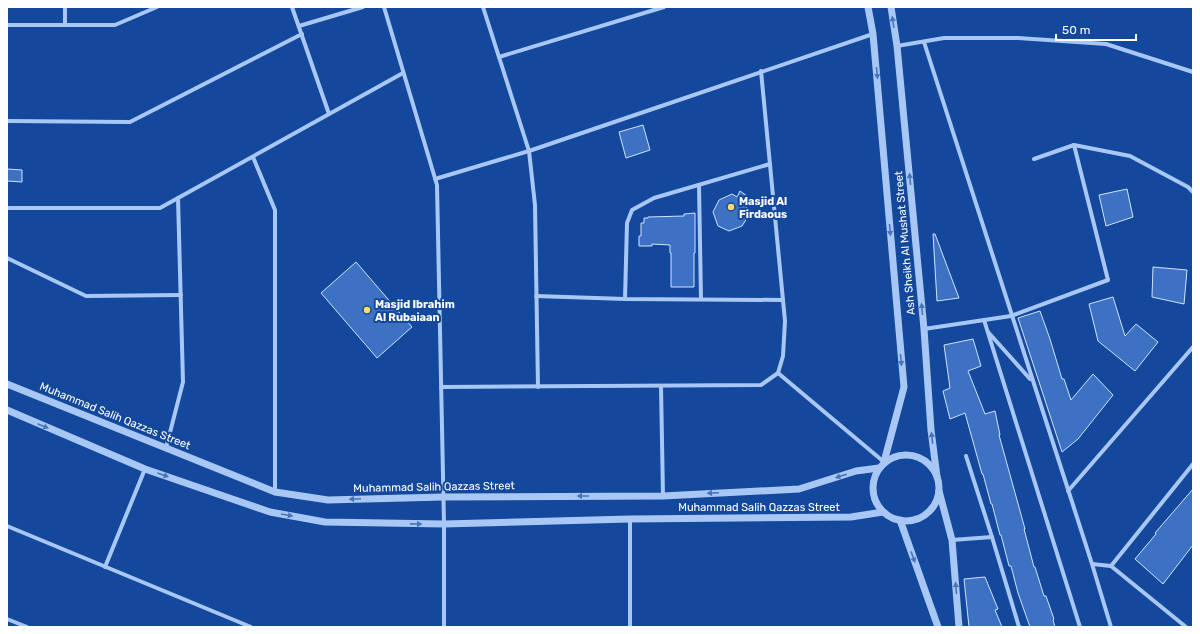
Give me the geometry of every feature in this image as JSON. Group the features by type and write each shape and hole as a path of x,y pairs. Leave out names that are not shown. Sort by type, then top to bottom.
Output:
{"street":[{"path":"65,7 65,25"},
{"path":"7,25 115,25 157,7"},
{"path":"292,7 329,114"},
{"path":"299,26 363,7"},
{"path":"384,7 402,73 437,185 444,524 444,627"},
{"path":"483,7 529,151 535,205 538,387"},
{"path":"499,57 664,7"},
{"name":"Ash Sheikh Al Mushat Street","path":"868,7 873,34 904,386 882,465"},
{"name":"Ash Sheikh Al Mushat Street","path":"891,7 897,46 924,329 931,430 937,477"},
{"path":"7,120 130,122 302,34"},
{"path":"435,179 529,151 873,34"},
{"path":"897,46 944,38 1018,38 1106,44 1193,72"},
{"path":"924,42 1111,627"},
{"path":"441,387 761,385 778,372 783,356 785,321 762,71"},
{"path":"7,208 160,208 402,73"},
{"path":"924,329 1011,316 1108,280 1074,145"},
{"path":"1034,159 1074,145 1130,156 1188,187 1193,192"},
{"path":"253,157 274,210 275,492"},
{"path":"625,299 627,223 632,210 654,198 770,164"},
{"path":"699,185 701,300"},
{"path":"166,448 183,382 178,198"},
{"path":"7,258 86,296 180,295"},
{"path":"536,296 625,299 783,300"},
{"path":"984,320 1080,627"},
{"path":"987,330 1032,380"},
{"path":"1068,491 1193,347"},
{"path":"778,372 882,465"},
{"name":"Muhammad Salih Qazzas Street","path":"7,384 275,492 328,500 443,497 663,496 799,489 856,471 882,465"},
{"path":"661,386 663,496"},
{"name":"Muhammad Salih Qazzas Street","path":"7,410 144,469 270,512 325,522 444,524 630,519 851,517 883,512"},
{"path":"938,488 937,497 933,506 927,513 918,518 900,520 883,512 873,495 872,485 874,476 882,465 893,457 904,454 914,456 924,460 932,468 937,477 938,488 952,540 959,627"},
{"path":"966,456 1019,627"},
{"path":"1111,566 1193,464"},
{"path":"105,567 144,469"},
{"path":"630,519 630,627"},
{"path":"900,520 938,627"},
{"path":"7,526 251,627"},
{"path":"952,540 992,538"},
{"path":"1092,564 1111,566 1186,627"},
{"path":"7,619 26,627"}],"building":[{"path":"643,125 650,150 626,158 619,132"},
{"path":"7,169 22,170 22,182 7,181"},
{"path":"1127,189 1133,217 1106,226 1099,195"},
{"name":"Masjid Al Firdaous","path":"740,191 747,196 745,202 749,215 742,226 729,231 718,226 713,212 719,200 732,194 737,197"},
{"path":"695,213 694,287 671,287 670,245 652,244 652,246 639,246 641,223 644,223 644,218 648,217 684,216 684,214"},
{"path":"933,234 935,234 959,298 937,301"},
{"name":"Masjid Ibrahim Al Rubaiaan","path":"356,262 412,327 377,358 321,293"},
{"path":"1153,267 1187,270 1184,304 1152,297"},
{"path":"1113,297 1125,336 1136,324 1158,342 1135,371 1098,341 1089,304"},
{"path":"1040,311 1062,379 1064,379 1071,400 1093,374 1113,395 1078,439 1062,452 1018,318"},
{"path":"973,339 981,366 968,371 985,414 995,411 999,435 1034,567 1044,596 1046,596 1054,619 1055,627 1030,627 1018,593 1011,566 1009,566 965,413 950,419 943,391 950,388 944,345"},
{"path":"1193,489 1193,545 1163,584 1135,559"},
{"path":"985,577 998,609 995,610 1002,627 969,627 964,579"}],"place":[{"name":"Masjid Al Firdaous","path":"731,207"},
{"name":"Masjid Ibrahim Al Rubaiaan","path":"367,310"}]}
